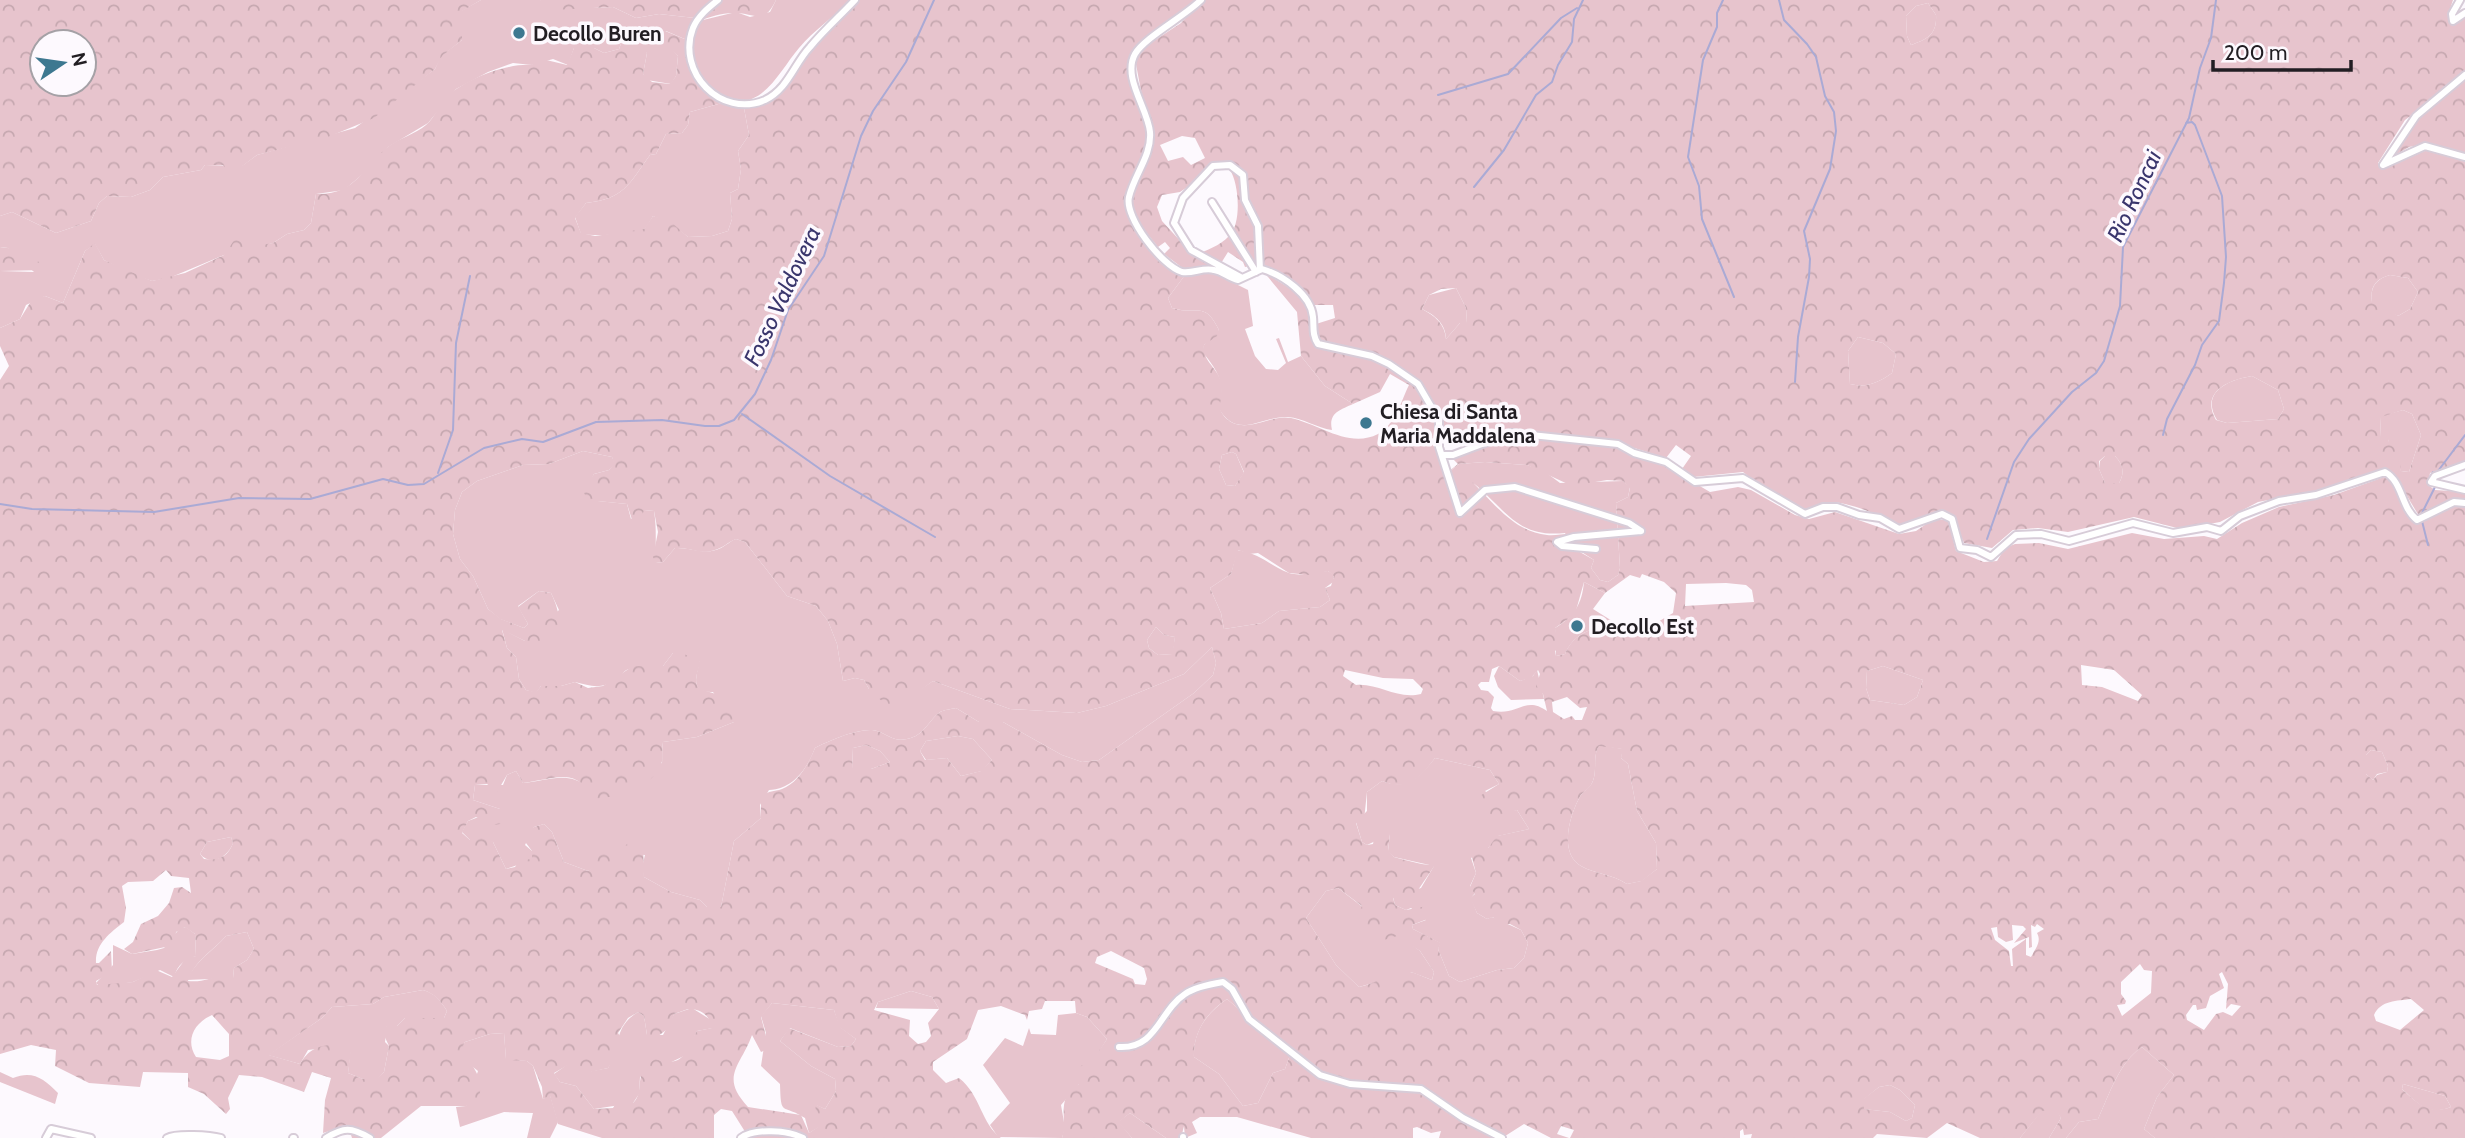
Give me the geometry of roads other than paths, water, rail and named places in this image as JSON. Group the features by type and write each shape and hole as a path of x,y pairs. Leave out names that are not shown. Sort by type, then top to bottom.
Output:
{"street":[{"path":"718,0 700,15 693,29 690,60 709,92 728,103 744,105 776,93 811,45 855,0"},
{"path":"1201,0 1142,46 1133,59 1135,83 1148,120 1150,139 1131,188 1128,207 1139,230 1173,267 1184,272 1212,269 1236,280 1258,271"},
{"path":"2460,0 2452,13 2453,21 2465,13"},
{"path":"2465,75 2416,116 2384,165 2425,146 2465,158"},
{"path":"1242,278 1191,250 1174,223 1183,198 1213,166 1230,165 1243,175 1245,200 1258,226 1258,271"},
{"path":"1212,202 1258,271 1285,280 1308,303 1318,344 1372,356 1418,384 1439,420 1442,455 1460,513 1485,490 1515,487 1640,528 1639,533 1602,533 1557,542 1562,546 1597,550"},
{"path":"1442,455 1453,455 1511,433 1618,444 1634,453 1666,462 1692,481 1743,478 1805,514 1823,507 1837,507 1859,515 1880,518 1899,529 1942,514 1952,519 1960,548 1977,550 1991,557 2016,535 2041,534 2069,541 2133,523 2173,533 2207,527 2221,531 2240,516 2279,501 2316,495 2385,472 2394,478 2406,506 2417,520 2454,502 2465,503"},
{"path":"2465,465 2431,480 2436,485 2465,489"},
{"path":"1119,1046 1134,1046 1150,1037 1188,992 1223,982 1231,987 1249,1019 1320,1075 1350,1084 1421,1089 1463,1118 1502,1138"},
{"path":"326,1138 341,1129 353,1128 370,1138"},
{"path":"46,1138 51,1129 91,1138"},
{"path":"741,1138 762,1132 793,1134 803,1138"},
{"path":"167,1138 178,1134 192,1138 221,1138"}],"waterway":[{"name":"Fosso Valdovera","path":"0,504 32,509 154,512 239,498 310,499 383,479 408,485 424,484 484,448 522,439 543,442 596,422 662,420 719,426 734,420 755,394 771,360 788,310 824,256 861,136 873,111 906,62 934,0"},
{"path":"1474,187 1504,150 1536,95 1552,82 1558,65 1572,42 1574,19 1583,0"},
{"path":"1723,0 1717,13 1717,27 1703,60 1688,157 1699,186 1702,219 1734,297"},
{"path":"1779,0 1784,20 1816,57 1825,96 1834,112 1836,131 1830,169 1804,231 1810,259 1809,277 1798,337 1795,382"},
{"name":"Rio Roncai","path":"1987,539 2014,462 2029,439 2072,392 2096,373 2104,361 2120,306 2123,247 2189,118 2200,68 2211,38 2216,0"},
{"path":"1438,95 1508,74 1561,18 1577,8"},
{"path":"2163,435 2167,419 2195,365 2202,345 2219,321 2226,257 2222,196 2195,125 2192,122 2186,123"},
{"path":"438,473 453,430 456,343 470,276"},
{"path":"742,414 830,476 935,537"},
{"path":"2438,471 2465,435"},
{"path":"2421,515 2435,487 2428,481 2433,472"},
{"path":"2422,521 2428,545"}],"place":[{"name":"Decollo Buren","path":"519,33"},
{"name":"Chiesa di Santa Maria Maddalena","path":"1366,423"},
{"name":"Decollo Est","path":"1577,626"}]}
